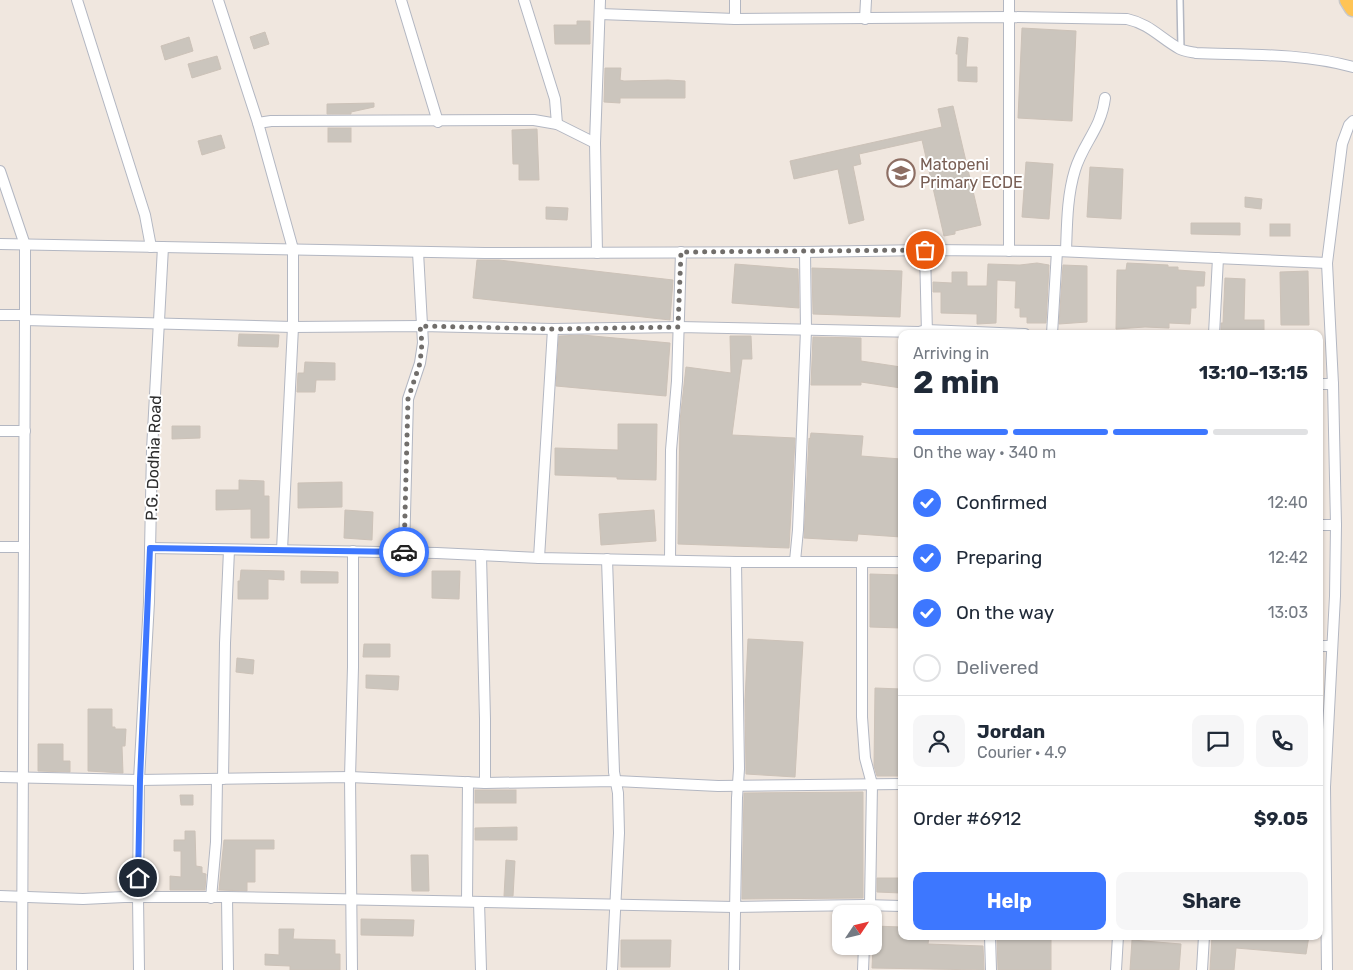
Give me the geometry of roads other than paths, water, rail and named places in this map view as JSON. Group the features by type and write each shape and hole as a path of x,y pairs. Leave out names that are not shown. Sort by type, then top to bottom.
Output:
{"main road":[{"path":"1348,0 1353,8"}],"street":[{"path":"77,0 145,215 151,247"},
{"path":"218,0 258,123 294,249 293,327 282,550"},
{"path":"401,0 438,122"},
{"path":"524,0 555,99 557,124"},
{"path":"597,252 595,143 600,0"},
{"path":"734,19 735,0"},
{"path":"865,19 866,0"},
{"path":"1009,0 1009,251"},
{"path":"600,14 734,19 1009,17 1127,19 1138,21 1181,49 1196,53 1289,56 1353,67"},
{"path":"1052,330 1068,209 1076,168 1097,129 1103,112 1105,98"},
{"path":"258,123 271,121 438,122 534,120 557,124 595,143"},
{"path":"1323,773 1332,646 1336,525 1333,384 1327,262 1342,144 1353,121"},
{"path":"0,171 25,245 22,970"},
{"path":"0,244 418,252 1062,251 1327,262"},
{"name":"P.G. Dodhia Road","path":"139,970 140,780 150,548 152,450 163,247"},
{"path":"925,250 926,330"},
{"path":"404,553 408,399 420,363 422,343 418,252"},
{"path":"670,560 671,450 677,381 681,252"},
{"path":"795,561 798,530 806,330 805,252"},
{"path":"1214,330 1218,258"},
{"path":"0,316 160,325 420,326 553,329 678,327 898,332"},
{"path":"538,558 553,329"},
{"path":"1323,384 1333,384"},
{"path":"0,431 25,431"},
{"path":"1323,525 1336,525"},
{"path":"0,547 24,547"},
{"path":"150,548 736,562 898,562"},
{"path":"211,898 220,779 229,550"},
{"path":"352,970 350,777 353,667 353,552"},
{"path":"481,556 485,783"},
{"path":"607,559 614,772 618,793 619,833 612,970"},
{"path":"734,970 737,786 739,769 736,562"},
{"path":"862,563 862,717 865,758 872,784 866,905"},
{"path":"1323,646 1332,646"},
{"path":"0,777 140,780 350,777 485,783 616,781 737,786 898,784"},
{"path":"467,902 468,782"},
{"path":"0,896 84,899 124,896 138,898 832,908"},
{"path":"228,898 228,970"},
{"path":"479,902 481,970"},
{"path":"882,907 898,906"},
{"path":"1323,906 1327,970"},
{"path":"990,940 991,970"},
{"path":"1116,970 1118,940"},
{"path":"1202,970 1204,940"},
{"path":"864,955 864,970"}],"lane":[{"path":"1180,0 1181,49"}],"place":[{"name":"Matopeni Primary ECDE","path":"901,173"}]}
